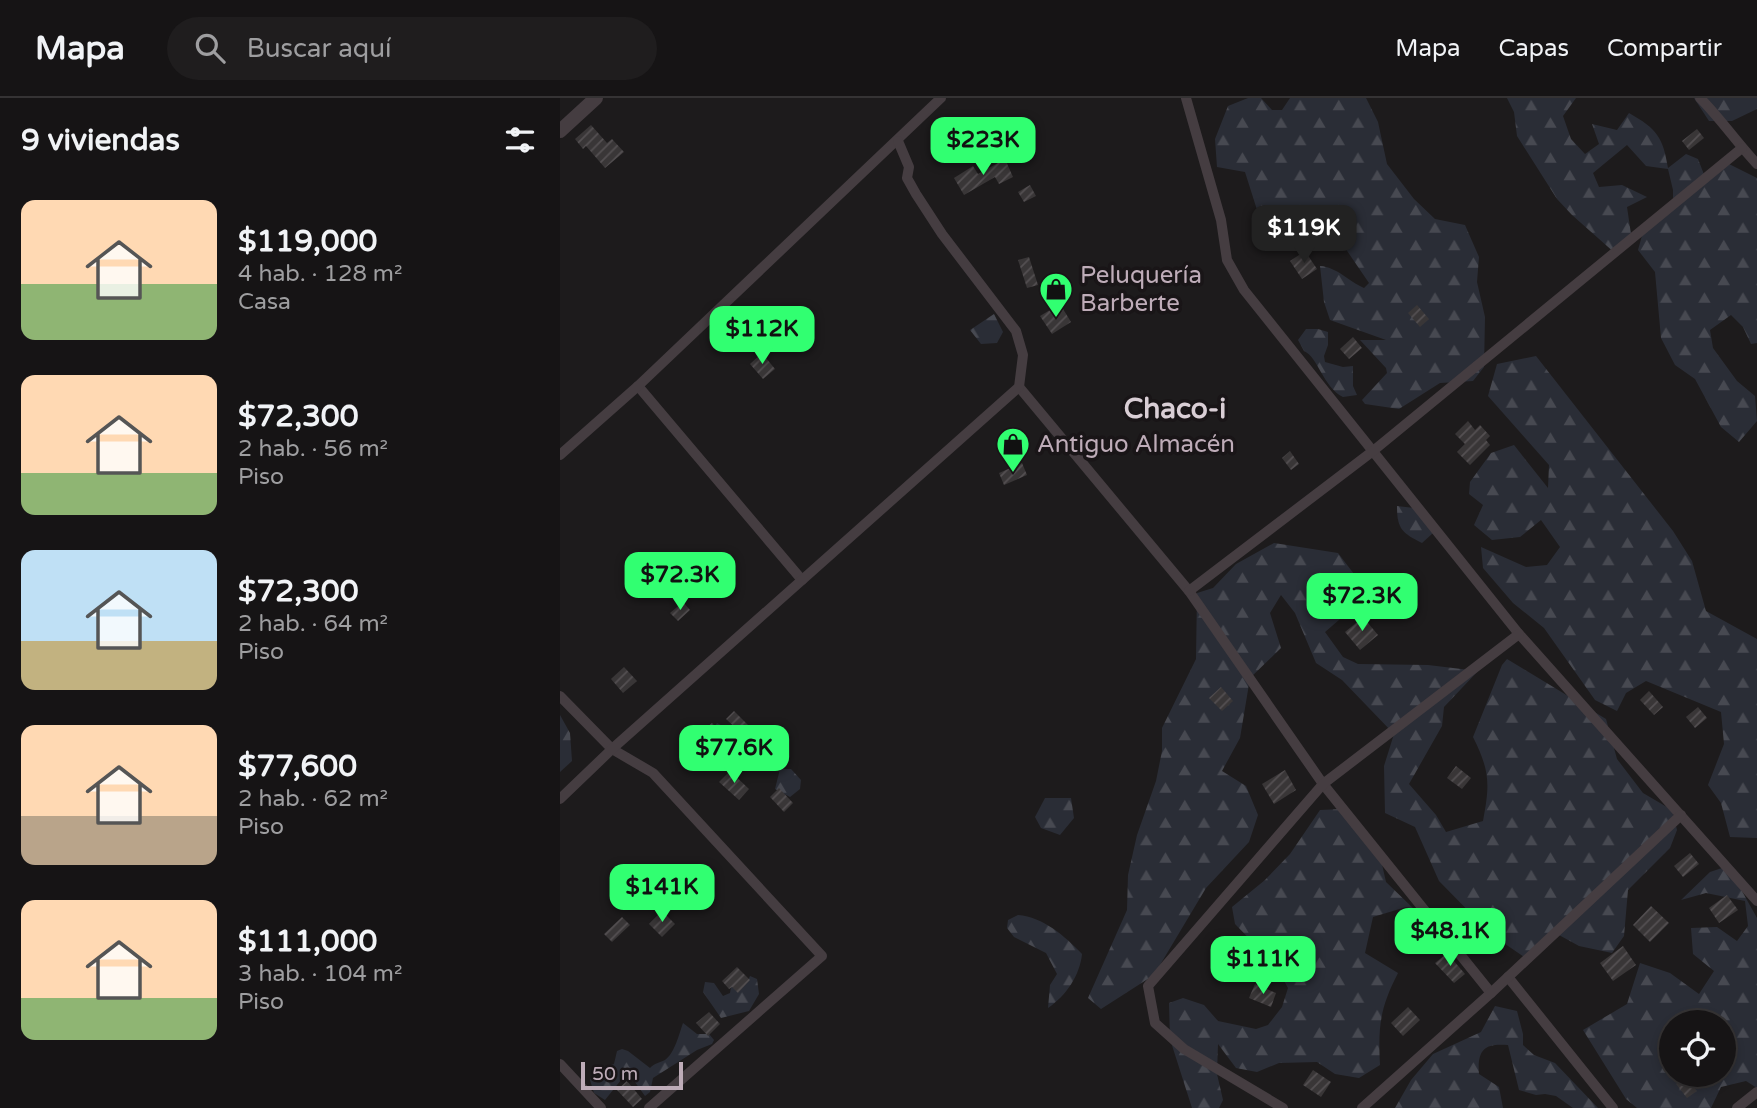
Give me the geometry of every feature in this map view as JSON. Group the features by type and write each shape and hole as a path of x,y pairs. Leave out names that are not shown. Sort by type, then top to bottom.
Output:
{"street":[{"path":"560,131 596,98"},
{"path":"560,455 638,386 941,98"},
{"path":"1186,98 1221,220 1227,260 1244,290 1519,634 1757,901"},
{"path":"1700,98 1757,164"},
{"path":"560,799 612,749 1019,387 1023,355 1016,331 942,234 916,194 907,178 909,167 898,141"},
{"path":"1189,591 1374,451 1742,148"},
{"path":"638,386 802,580"},
{"path":"1019,387 1189,591 1324,784 1491,993"},
{"path":"1283,1108 1184,1049 1155,1023 1148,986 1324,784 1519,634"},
{"path":"560,695 612,749 653,773 822,956 649,1108"},
{"path":"1362,1108 1491,993 1681,815"},
{"path":"1508,977 1613,1108"},
{"path":"560,1064 601,1108"},
{"path":"1737,1108 1757,1092"}],"green space":[{"path":"1248,98 1261,98 1272,110 1282,110 1290,98 1366,98 1378,122 1387,164 1414,199 1435,219 1465,225 1479,257 1477,282 1485,317 1484,367 1473,381 1440,383 1399,409 1365,404 1362,400 1387,373 1386,368 1360,340 1386,340 1330,320 1324,302 1320,266 1337,272 1364,288 1369,283 1326,220 1309,208 1298,222 1279,231 1258,213 1245,172 1217,167 1215,139 1228,106"},
{"path":"1507,98 1576,98 1563,116 1571,139 1585,154 1599,144 1592,124 1617,130 1629,113 1657,135 1664,149 1668,168 1686,154 1698,159 1705,177 1727,163 1757,178 1757,343 1751,344 1743,327 1731,315 1710,330 1713,348 1737,381 1755,396 1757,421 1739,442 1721,427 1695,379 1675,365 1661,338 1655,272 1638,250 1643,232 1673,207 1673,190 1668,169 1646,166 1627,145 1593,173 1599,187 1622,185 1647,197 1627,207 1631,234 1616,254 1557,199 1517,136 1514,112"},
{"path":"1694,98 1757,98 1757,109 1732,121 1709,121"},
{"path":"994,314 1003,332 997,343 981,344 970,330"},
{"path":"1306,329 1328,332 1325,362 1343,367 1353,366 1353,386 1357,395 1343,397 1330,386 1298,340"},
{"path":"1536,356 1673,531 1692,561 1706,611 1757,639 1757,838 1730,837 1721,803 1708,785 1724,744 1721,712 1646,681 1626,693 1617,711 1595,700 1544,628 1513,603 1483,568 1481,547 1526,567 1547,565 1560,547 1541,520 1520,537 1492,540 1474,525 1483,505 1469,494 1470,482 1491,453 1514,445 1548,488 1549,465 1488,396 1497,364"},
{"path":"1397,506 1414,508 1433,533 1422,543 1410,536 1400,525"},
{"path":"1274,543 1338,553 1354,574 1354,607 1325,632 1343,657 1358,664 1428,665 1478,671 1444,707 1442,726 1409,784 1436,815 1446,832 1483,821 1487,778 1483,759 1473,737 1502,665 1507,659 1606,719 1617,759 1643,793 1672,810 1677,830 1670,848 1628,890 1624,936 1612,953 1579,946 1559,935 1530,961 1492,935 1439,881 1415,827 1385,813 1384,766 1394,734 1342,680 1316,663 1295,613 1281,595 1270,613 1281,648 1250,678 1240,738 1222,771 1246,786 1258,815 1249,842 1206,888 1154,975 1101,1009 1088,998 1127,910 1128,875 1137,835 1156,781 1162,751 1162,728 1196,659 1197,593 1213,588 1236,564"},
{"path":"560,715 570,733 572,761 560,772"},
{"path":"717,723 737,734 743,745 736,762 721,755 708,739"},
{"path":"780,769 791,769 801,780 800,789 790,797 775,789"},
{"path":"1045,798 1071,798 1074,818 1060,835 1041,828 1035,817"},
{"path":"1342,809 1381,860 1386,882 1414,909 1406,907 1373,917 1365,953 1398,973 1387,997 1382,1018 1379,1039 1380,1065 1359,1078 1335,1074 1317,1062 1279,1063 1257,1072 1236,1068 1218,1044 1217,1074 1223,1100 1219,1108 1192,1108 1170,1039 1169,1003 1183,998 1204,1005 1218,1021 1256,1029 1268,1025 1282,1007 1288,988 1276,966 1235,924 1232,907 1265,880 1290,854 1320,810"},
{"path":"1728,866 1757,918 1757,1088 1746,1081 1736,1083 1736,1010 1659,1010 1659,1087 1721,1087 1711,1108 1637,1108 1626,1099 1583,1030 1627,1004 1640,963 1670,973 1699,994 1714,971 1693,954 1691,928 1717,927 1737,941 1748,926 1745,901 1706,893 1681,900 1710,872"},
{"path":"1018,915 1045,923 1082,954 1071,984 1048,1008 1050,985 1057,974 1046,953 1014,937 1007,928 1008,920"},
{"path":"750,976 757,979 759,994 749,1011 721,1018 703,992 705,982 714,983 723,996 730,993 731,987 739,989 747,983"},
{"path":"1495,1006 1517,1011 1523,1045 1534,1055 1555,1063 1598,1108 1573,1108 1556,1096 1536,1095 1519,1090 1508,1045 1493,1045 1481,1053 1479,1074 1499,1087 1503,1108 1395,1108 1411,1080 1433,1054 1481,1032"},
{"path":"683,1023 697,1034 709,1034 714,1040 712,1044 697,1050 653,1078 650,1092 645,1096 632,1078 625,1075 605,1100 594,1093 590,1080 595,1070 614,1064 617,1051 628,1051 650,1068 665,1060 671,1053"}],"building":[{"path":"591,125 607,143 612,139 624,152 605,168 586,146 583,149 575,139"},
{"path":"1697,129 1704,138 1689,150 1682,141"},
{"path":"1005,159 1013,177 999,184 995,177 964,195 954,178 973,166 978,174"},
{"path":"1030,185 1036,196 1024,202 1018,192"},
{"path":"1305,251 1317,269 1302,279 1290,261"},
{"path":"1029,257 1038,285 1027,288 1018,260"},
{"name":"Peluquería Barberte","path":"1060,304 1071,322 1052,334 1040,316"},
{"path":"1417,305 1429,319 1420,327 1408,313"},
{"path":"1353,337 1362,348 1349,359 1340,349"},
{"path":"762,353 775,369 763,379 750,364"},
{"path":"1468,421 1475,430 1480,425 1490,436 1486,440 1490,445 1470,465 1457,452 1465,444 1455,434"},
{"path":"1290,451 1299,464 1291,470 1282,458"},
{"name":"Antiguo Almacén","path":"1022,463 1027,475 1004,485 999,473"},
{"path":"683,602 690,610 678,621 670,613"},
{"path":"1363,617 1378,635 1360,650 1345,632"},
{"path":"624,667 637,681 623,693 611,679"},
{"path":"1221,687 1233,701 1222,711 1209,698"},
{"path":"1649,691 1663,707 1654,715 1640,700"},
{"path":"1698,707 1707,718 1695,728 1686,717"},
{"path":"734,711 748,725 741,733 726,719"},
{"path":"712,723 720,732 705,744 698,735"},
{"path":"696,739 713,757 702,767 686,749"},
{"path":"1456,766 1471,778 1462,789 1447,778"},
{"path":"1285,770 1296,790 1274,804 1262,784"},
{"path":"730,771 749,789 739,800 719,782"},
{"path":"779,788 793,803 784,812 770,797"},
{"path":"1690,853 1699,864 1683,877 1674,866"},
{"path":"1727,895 1738,910 1719,923 1709,908"},
{"path":"1651,906 1669,923 1650,942 1633,925"},
{"path":"662,911 675,924 662,937 649,924"},
{"path":"622,917 630,925 612,942 604,934"},
{"path":"1623,946 1636,965 1613,981 1600,963"},
{"path":"1447,953 1465,974 1454,983 1435,963"},
{"path":"737,967 750,980 738,993 732,987 729,989 722,981"},
{"path":"1255,984 1276,993 1271,1007 1249,998"},
{"path":"1408,1007 1420,1020 1403,1036 1391,1023"},
{"path":"709,1012 720,1024 708,1036 696,1023"},
{"path":"1313,1070 1331,1082 1321,1097 1303,1085"},
{"path":"627,1081 642,1099 633,1107 617,1090"},
{"path":"1678,1087 1694,1087 1697,1091 1687,1098"}],"place":[{"name":"Peluquería Barberte","path":"1056,319"},
{"name":"Antiguo Almacén","path":"1013,474"}],"district":[{"name":"Chaco-i","path":"1175,409"}]}
